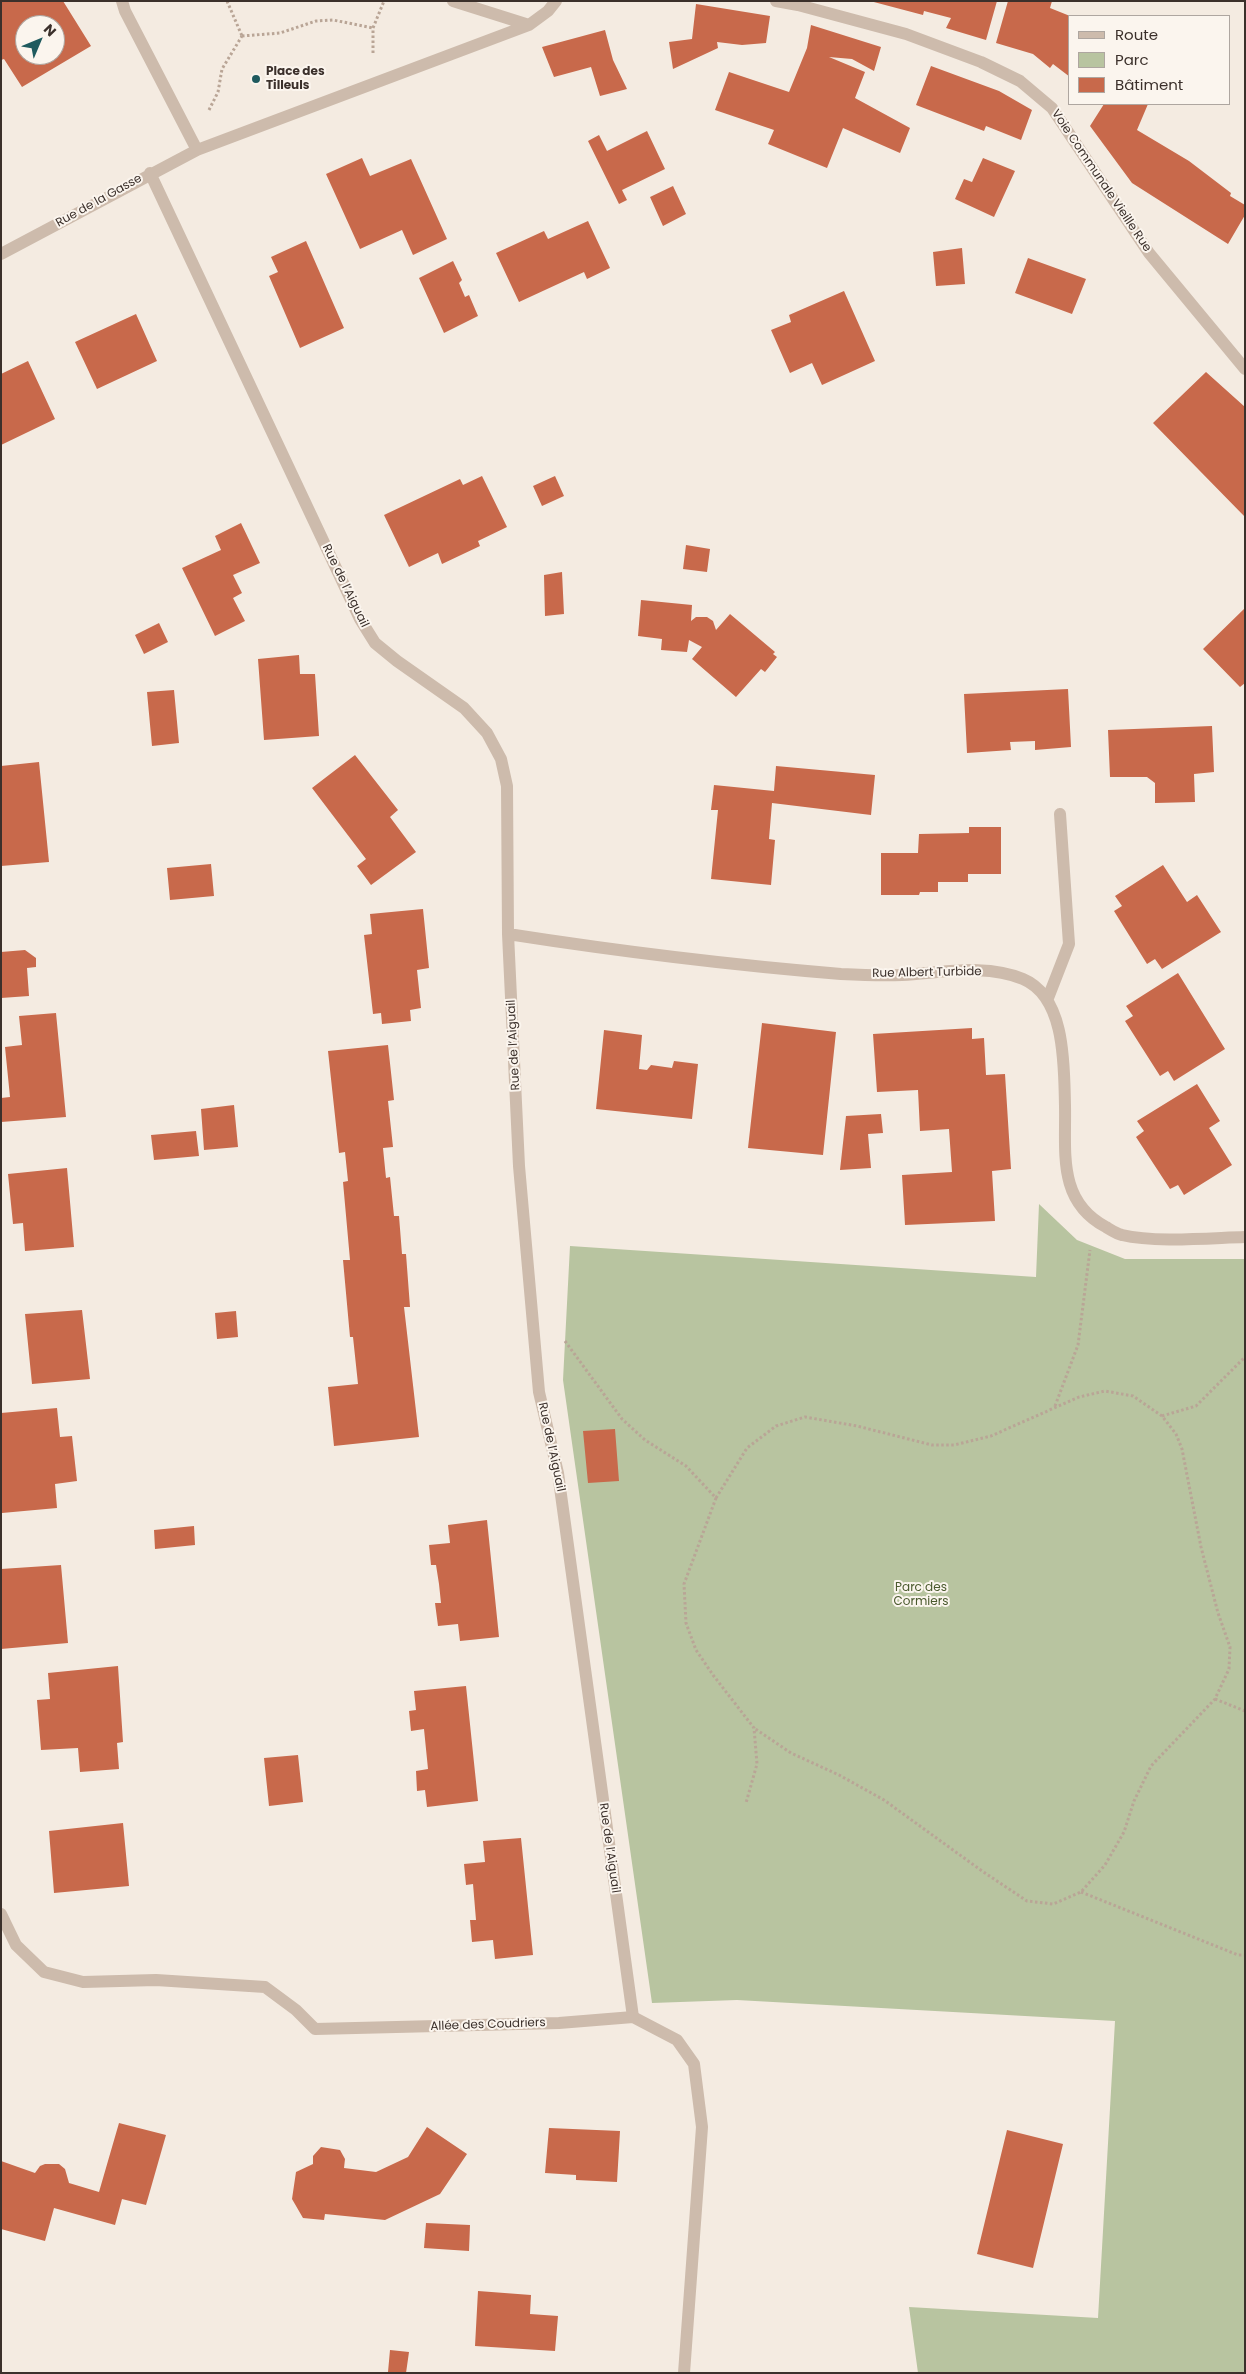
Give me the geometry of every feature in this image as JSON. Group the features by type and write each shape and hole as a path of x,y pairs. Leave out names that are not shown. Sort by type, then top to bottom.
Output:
{"street":[{"path":"122,1 125,11 197,150"},
{"path":"453,1 530,25 548,11 556,1"},
{"name":"Voie Communale Vieille Rue","path":"776,1 798,5 906,34 981,62 1020,81 1052,108 1149,253 1245,370"},
{"name":"Rue de la Gasse","path":"1,254 150,173 197,150 530,25"},
{"name":"Rue de l’Aiguail","path":"150,173 360,619 375,642 397,661 464,708 487,733 501,759 507,786 508,934 519,1166 539,1392 558,1473 633,2018"},
{"path":"1060,814 1069,944 1048,998 1058,1025 1062,1051 1065,1108 1063,1146 1068,1176 1078,1203 1093,1220 1121,1235 1165,1238 1242,1237"},
{"name":"Rue Albert Turbide","path":"508,934 583,945 842,974 899,975 971,970 999,973 1024,979 1048,998"},
{"name":"Allée des Coudriers","path":"1,1914 16,1946 44,1972 83,1982 156,1980 266,1987 296,2010 315,2029 550,2023 633,2018"},
{"path":"633,2018 677,2040 694,2064 700,2098 702,2127 684,2373"}],"path":[{"path":"227,1 242,36"},
{"path":"373,83 373,28 384,1"},
{"path":"242,36 280,34 316,21 333,20 373,28"},
{"path":"197,150 210,108 218,92 222,69 242,36"},
{"path":"1055,1407 1078,1345 1085,1304 1093,1220"},
{"path":"564,1340 622,1419 645,1440 686,1466 716,1498"},
{"path":"1162,1416 1196,1406 1245,1357"},
{"path":"1105,1391 1133,1396 1162,1416 1176,1434 1182,1449 1201,1547 1218,1613 1230,1647 1229,1669 1215,1699 1151,1766 1134,1801 1124,1832 1105,1866 1081,1892 1053,1904 1027,1901 884,1800 839,1775 791,1753 754,1728 696,1650 686,1624 684,1584 716,1498 747,1448 776,1426 805,1417 857,1426 932,1445 954,1445 991,1436 1079,1397 1105,1391"},
{"path":"1215,1699 1245,1711"},
{"path":"746,1803 757,1764 754,1728"},
{"path":"1081,1892 1238,1955 1245,1955"}],"green space":[{"name":"Parc des Cormiers","path":"1039,1204 1077,1240 1125,1259 1245,1259 1245,2373 918,2373 909,2307 1098,2318 1115,2021 737,2000 652,2003 563,1380 570,1246 1036,1277"}],"building":[{"path":"1,1 63,1 91,46 65,61 65,15 15,15 15,65 59,65 22,87 4,59 1,60"},
{"path":"870,1 997,1 986,40 946,28 951,18 924,11 923,15"},
{"path":"1008,1 1052,1 1050,8 1068,15 1068,75 1053,64 1050,68 1033,54 996,43"},
{"path":"696,4 770,16 766,43 742,45 717,42 718,48 673,69 669,42 692,39"},
{"path":"811,25 881,47 874,71 852,59 829,57 865,72 855,98 910,128 900,153 843,128 827,168 768,144 774,130 715,110 729,72 789,92 807,48"},
{"path":"605,30 613,60 627,89 600,96 591,67 554,77 542,47"},
{"path":"931,66 999,91 1032,110 1021,140 986,126 984,131 916,105"},
{"path":"1103,105 1148,105 1137,130 1189,161 1231,193 1230,196 1245,205 1245,215 1228,244 1132,183 1090,126"},
{"path":"647,131 665,169 622,190 627,200 619,204 588,141 599,135 607,151"},
{"path":"362,158 370,176 411,159 447,239 413,255 402,230 360,249 326,174"},
{"path":"983,158 1015,171 994,217 955,199 964,179 972,182"},
{"path":"673,186 686,214 663,226 650,197"},
{"path":"588,221 610,268 587,279 584,272 519,302 496,253 544,231 548,239"},
{"path":"306,241 344,328 300,348 269,276 278,272 271,257"},
{"path":"962,248 965,284 936,286 933,252"},
{"path":"1028,258 1086,279 1072,314 1015,293"},
{"path":"453,261 462,280 459,283 465,297 469,295 478,316 444,333 419,278"},
{"path":"844,291 875,361 822,385 812,363 790,373 771,330 791,322 789,315"},
{"path":"136,314 157,361 97,389 75,342"},
{"path":"28,361 55,419 1,445 1,374"},
{"path":"1206,372 1245,407 1245,517 1153,423"},
{"path":"482,476 507,527 478,541 480,546 442,564 438,553 409,567 384,515 460,479 463,485"},
{"path":"555,476 564,496 542,506 533,486"},
{"path":"241,523 260,563 233,575 242,593 233,598 245,621 215,636 182,568 221,550 215,536"},
{"path":"686,545 710,549 707,572 683,569"},
{"path":"562,572 564,614 545,616 544,575"},
{"path":"641,600 692,605 691,621 696,617 707,617 713,621 716,630 730,614 775,652 773,654 777,657 765,672 761,669 736,697 692,659 702,647 689,640 687,652 661,650 662,639 638,636"},
{"path":"1245,608 1245,683 1240,687 1203,649"},
{"path":"159,623 168,642 144,654 135,635"},
{"path":"299,655 300,674 315,674 319,736 264,740 258,659"},
{"path":"1068,689 1071,747 1035,750 1035,741 1010,742 1011,750 967,753 964,694"},
{"path":"174,690 179,743 152,746 147,692"},
{"path":"1212,726 1214,772 1194,774 1195,802 1155,803 1155,783 1147,777 1110,777 1108,730"},
{"path":"355,755 398,810 390,817 416,852 371,885 357,866 366,859 312,788"},
{"path":"39,762 49,862 1,866 1,766"},
{"path":"776,766 875,775 871,815 772,803 769,839 775,840 771,885 711,879 718,810 711,810 714,785 774,791"},
{"path":"969,827 1001,827 1001,874 968,874 968,882 938,882 938,892 920,892 919,895 881,895 881,853 918,853 919,834 969,833"},
{"path":"211,864 214,896 170,900 167,868"},
{"path":"1163,865 1187,902 1197,895 1221,932 1162,969 1155,959 1147,964 1114,911 1122,906 1115,896"},
{"path":"423,909 429,968 417,970 421,1008 410,1010 411,1021 382,1024 381,1013 373,1014 364,935 372,934 370,914"},
{"path":"25,950 36,958 36,967 27,968 29,996 1,998 1,952"},
{"path":"1178,973 1225,1049 1174,1081 1168,1071 1160,1076 1125,1021 1133,1016 1126,1006"},
{"path":"56,1013 66,1117 1,1122 1,1098 10,1097 5,1047 22,1045 19,1016"},
{"path":"762,1023 836,1032 823,1155 748,1148"},
{"path":"972,1028 972,1039 984,1038 986,1075 1005,1074 1011,1169 992,1171 995,1221 905,1225 902,1175 952,1172 949,1129 920,1131 918,1090 877,1092 873,1034"},
{"path":"604,1030 642,1035 639,1069 647,1070 651,1065 672,1068 674,1061 698,1064 692,1119 596,1109"},
{"path":"388,1045 394,1100 388,1101 393,1147 383,1148 386,1178 390,1177 394,1216 399,1216 402,1254 406,1254 410,1307 404,1307 419,1437 334,1446 328,1387 358,1384 353,1337 350,1337 343,1260 350,1260 343,1182 348,1181 345,1152 339,1153 328,1051"},
{"path":"1197,1084 1220,1121 1209,1128 1232,1165 1184,1195 1178,1185 1170,1189 1136,1137 1144,1131 1137,1121"},
{"path":"234,1105 238,1147 204,1150 201,1109"},
{"path":"881,1114 883,1133 868,1134 871,1168 840,1170 846,1116"},
{"path":"196,1131 199,1156 154,1160 151,1135"},
{"path":"67,1168 74,1247 25,1251 23,1223 13,1224 8,1174"},
{"path":"82,1310 90,1379 32,1384 25,1314"},
{"path":"236,1311 238,1337 217,1339 215,1313"},
{"path":"57,1408 60,1437 72,1436 77,1481 55,1484 57,1508 2,1513 1,1413"},
{"path":"615,1429 619,1481 588,1483 583,1431"},
{"path":"487,1520 499,1637 460,1641 458,1624 438,1626 435,1603 441,1603 439,1584 436,1565 431,1565 429,1545 450,1543 448,1525"},
{"path":"194,1526 195,1545 155,1549 154,1530"},
{"path":"61,1565 68,1643 1,1649 1,1569"},
{"path":"118,1666 123,1742 117,1743 119,1769 80,1772 78,1748 41,1750 37,1700 50,1699 48,1673"},
{"path":"466,1686 478,1801 427,1807 425,1790 417,1791 416,1771 428,1769 424,1729 411,1731 409,1711 416,1710 414,1691"},
{"path":"298,1755 303,1802 269,1806 264,1758"},
{"path":"123,1823 129,1886 54,1893 49,1831"},
{"path":"521,1838 533,1955 495,1959 493,1940 472,1942 470,1920 476,1920 473,1884 466,1885 464,1864 485,1862 483,1841"},
{"path":"119,2123 166,2135 146,2205 122,2199 115,2225 54,2208 45,2241 1,2229 1,2161 35,2173 40,2166 45,2164 59,2164 65,2169 69,2183 99,2192"},
{"path":"427,2127 467,2154 440,2194 385,2220 325,2214 324,2220 303,2218 292,2199 296,2172 313,2164 313,2156 321,2147 340,2150 345,2159 344,2168 376,2172 408,2157"},
{"path":"549,2128 620,2131 617,2182 576,2180 576,2175 545,2173"},
{"path":"1007,2130 1063,2144 1033,2268 977,2254"},
{"path":"426,2223 470,2225 469,2251 424,2248"},
{"path":"478,2291 531,2295 530,2314 558,2316 555,2351 475,2346"},
{"path":"390,2350 409,2352 406,2373 388,2372"}],"place":[{"name":"Place des Tilleuls","path":"256,79"}]}
